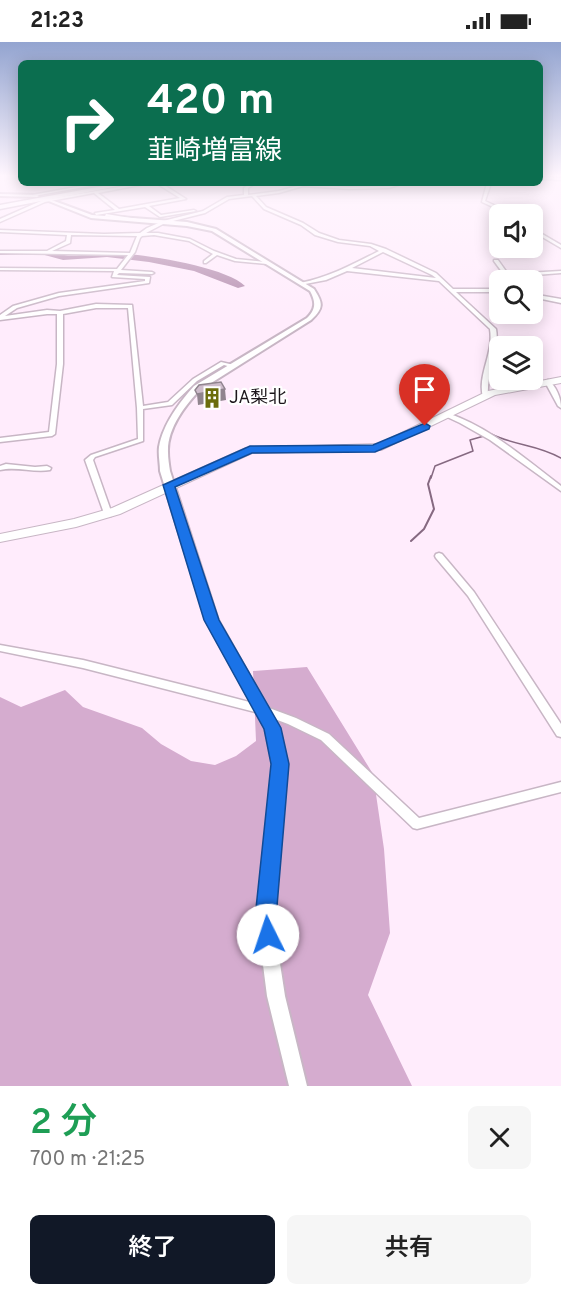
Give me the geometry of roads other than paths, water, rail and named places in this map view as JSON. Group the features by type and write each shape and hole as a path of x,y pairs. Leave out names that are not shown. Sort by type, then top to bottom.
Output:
{"main road":[{"path":"0,538 76,523 108,514 250,450 381,447 484,396 561,380"}],"street":[{"path":"0,318 15,307 59,295 144,283 150,279 116,278 114,276 142,234 161,224"},
{"path":"175,224 214,230 232,239 265,263 312,290 319,305 314,315 197,388 174,418 163,450 169,485 212,620 272,728 280,764 265,918 276,996 298,1086"},
{"path":"301,224 317,234 384,250 434,274 493,329 495,347 484,386 484,396"},
{"path":"0,231 158,234"},
{"path":"147,231 189,240 216,254 235,260 265,263"},
{"path":"49,252 68,242 69,233"},
{"path":"543,236 561,247"},
{"path":"302,284 329,280 345,269 384,250"},
{"path":"0,252 49,252 127,257"},
{"path":"206,262 216,254"},
{"path":"496,261 503,270"},
{"path":"0,268 152,273"},
{"path":"345,269 440,280"},
{"path":"543,274 561,272"},
{"path":"450,290 489,291"},
{"path":"543,297 561,301"},
{"path":"0,318 47,312 60,314 96,306 130,306 141,440 93,456 89,460 108,514"},
{"path":"0,440 52,434 60,364 60,314"},
{"path":"140,408 170,404 205,373 223,363 231,365"},
{"path":"548,382 561,406"},
{"path":"463,408 464,421"},
{"path":"447,415 464,421 506,447 561,489"},
{"path":"0,468 13,464 29,469 48,468"},
{"path":"439,556 471,594 561,733"},
{"path":"0,648 83,664 261,709 325,737 417,824 561,787"}],"waterway":[{"path":"0,253 41,252 63,258 107,255 149,259 196,269 233,281 241,286"},
{"path":"431,478 435,466 473,451 470,440 491,434 552,453 561,458"},
{"path":"411,541 424,529 434,509 428,484 431,476"}],"place":[{"name":"JA梨北","path":"212,398"}]}
